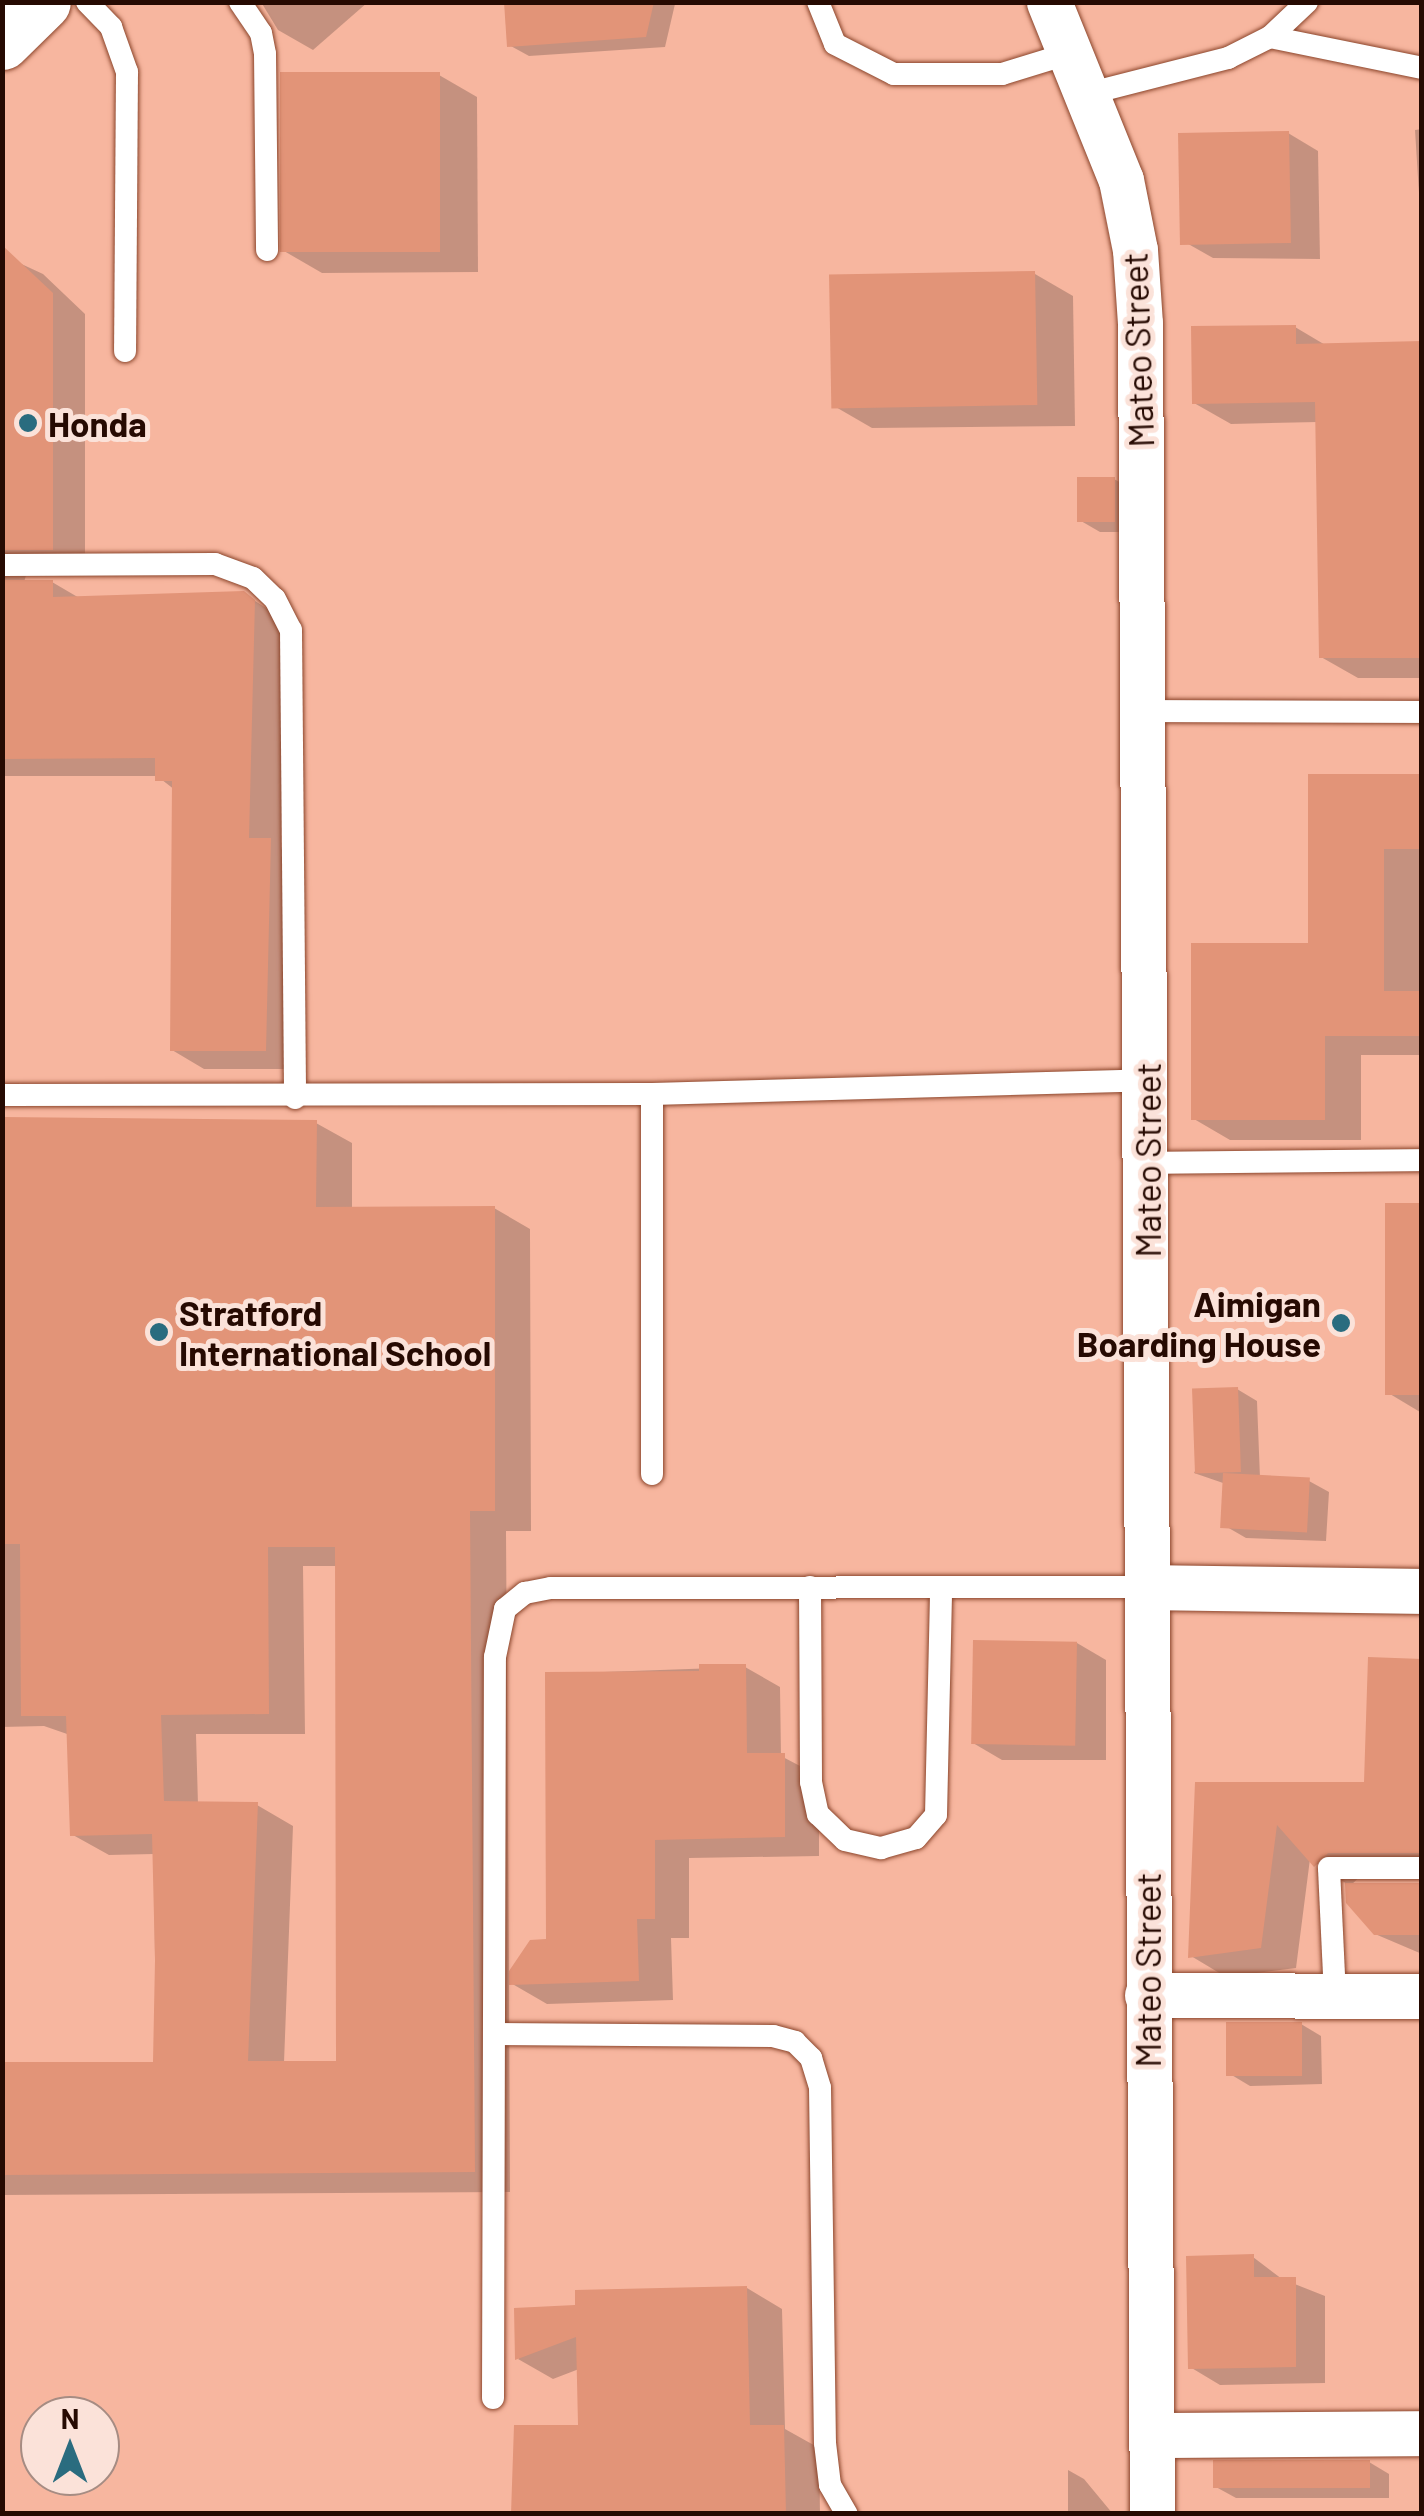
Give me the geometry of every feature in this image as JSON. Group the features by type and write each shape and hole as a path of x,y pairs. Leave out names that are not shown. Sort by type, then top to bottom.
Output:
{"main road":[{"path":"2,42 43,2"}],"street":[{"name":"Mateo Street","path":"1049,2 1121,180 1136,250 1148,1080 1147,1995 1152,2514"},
{"path":"1147,1587 1422,1592"},
{"path":"1147,1995 1422,1996"},
{"path":"1152,2435 1422,2433"}],"lane":[{"path":"86,2 111,27 128,72 125,350"},
{"path":"240,2 261,33 265,54 267,250"},
{"path":"818,2 835,44 894,74 1002,74 1068,54"},
{"path":"1088,94 1183,74 1270,37 1307,2"},
{"path":"1270,37 1422,68"},
{"path":"2,564 216,564 253,578 275,599 291,630 295,1098"},
{"path":"1144,711 1422,712"},
{"path":"2,1094 295,1098 652,1094 1148,1080"},
{"path":"652,1094 652,1474"},
{"path":"1147,1163 1422,1160"},
{"path":"810,1587 811,1782 818,1814 846,1840 880,1848 916,1838 936,1814 942,1587"},
{"path":"493,2398 495,1656 505,1608 526,1593 551,1588 1147,1587"},
{"path":"1335,1996 1330,1868 1422,1868"},
{"path":"494,2034 773,2036 795,2042 811,2058 820,2088 825,2442 830,2486 847,2514"}],"building":[{"path":"504,2 654,2 646,37 507,47"},
{"path":"280,72 440,72 440,252 280,252"},
{"path":"1289,131 1291,243 1180,245 1178,133"},
{"name":"Honda","path":"2,245 53,293 53,550 2,550"},
{"path":"1035,271 1037,405 831,409 829,275"},
{"path":"1296,325 1296,344 1422,341 1422,658 1319,658 1315,402 1192,404 1191,326"},
{"path":"1077,477 1115,477 1115,522 1077,522"},
{"path":"2,580 53,580 53,597 244,591 255,600 249,838 271,838 266,1051 170,1051 172,781 155,781 155,758 2,759"},
{"path":"1308,774 1422,774 1422,849 1384,849 1384,991 1422,991 1422,1036 1325,1036 1325,1120 1191,1120 1191,943 1308,943"},
{"path":"2,1117 317,1120 316,1207 495,1206 495,1511 470,1511 475,2172 2,2175 2,2062 153,2062 155,1960 152,1834 70,1836 66,1716 21,1716 20,1544 2,1544","holes":["268,1547 335,1547 336,2061 248,2061 258,1802 164,1801 161,1715 269,1714"]},
{"path":"1385,1203 1422,1203 1422,1395 1385,1395"},
{"path":"1238,1387 1241,1472 1195,1474 1192,1389"},
{"path":"1223,1473 1310,1478 1307,1532 1220,1528"},
{"path":"973,1640 1077,1642 1075,1746 971,1744"},
{"path":"1368,1657 1422,1659 1422,1853 1328,1853 1314,1867 1277,1825 1261,1948 1188,1958 1195,1782 1364,1782"},
{"path":"699,1664 746,1664 747,1753 785,1753 785,1837 655,1840 655,1919 637,1919 639,1981 509,1985 509,1971 530,1940 546,1939 545,1672 699,1671"},
{"path":"1345,1883 1422,1883 1422,1935 1374,1935 1346,1903"},
{"path":"1226,2022 1302,2022 1302,2076 1226,2076"},
{"path":"1254,2254 1254,2277 1296,2277 1296,2367 1188,2369 1186,2256"},
{"path":"747,2286 750,2425 784,2425 786,2514 511,2514 514,2425 578,2425 576,2337 515,2360 514,2308 575,2305 575,2290"},
{"path":"1213,2460 1370,2460 1370,2488 1213,2488"}],"place":[{"name":"Honda","path":"28,423"},
{"name":"Aimigan Boarding House","path":"1341,1323"},
{"name":"Stratford International School","path":"159,1332"}]}
